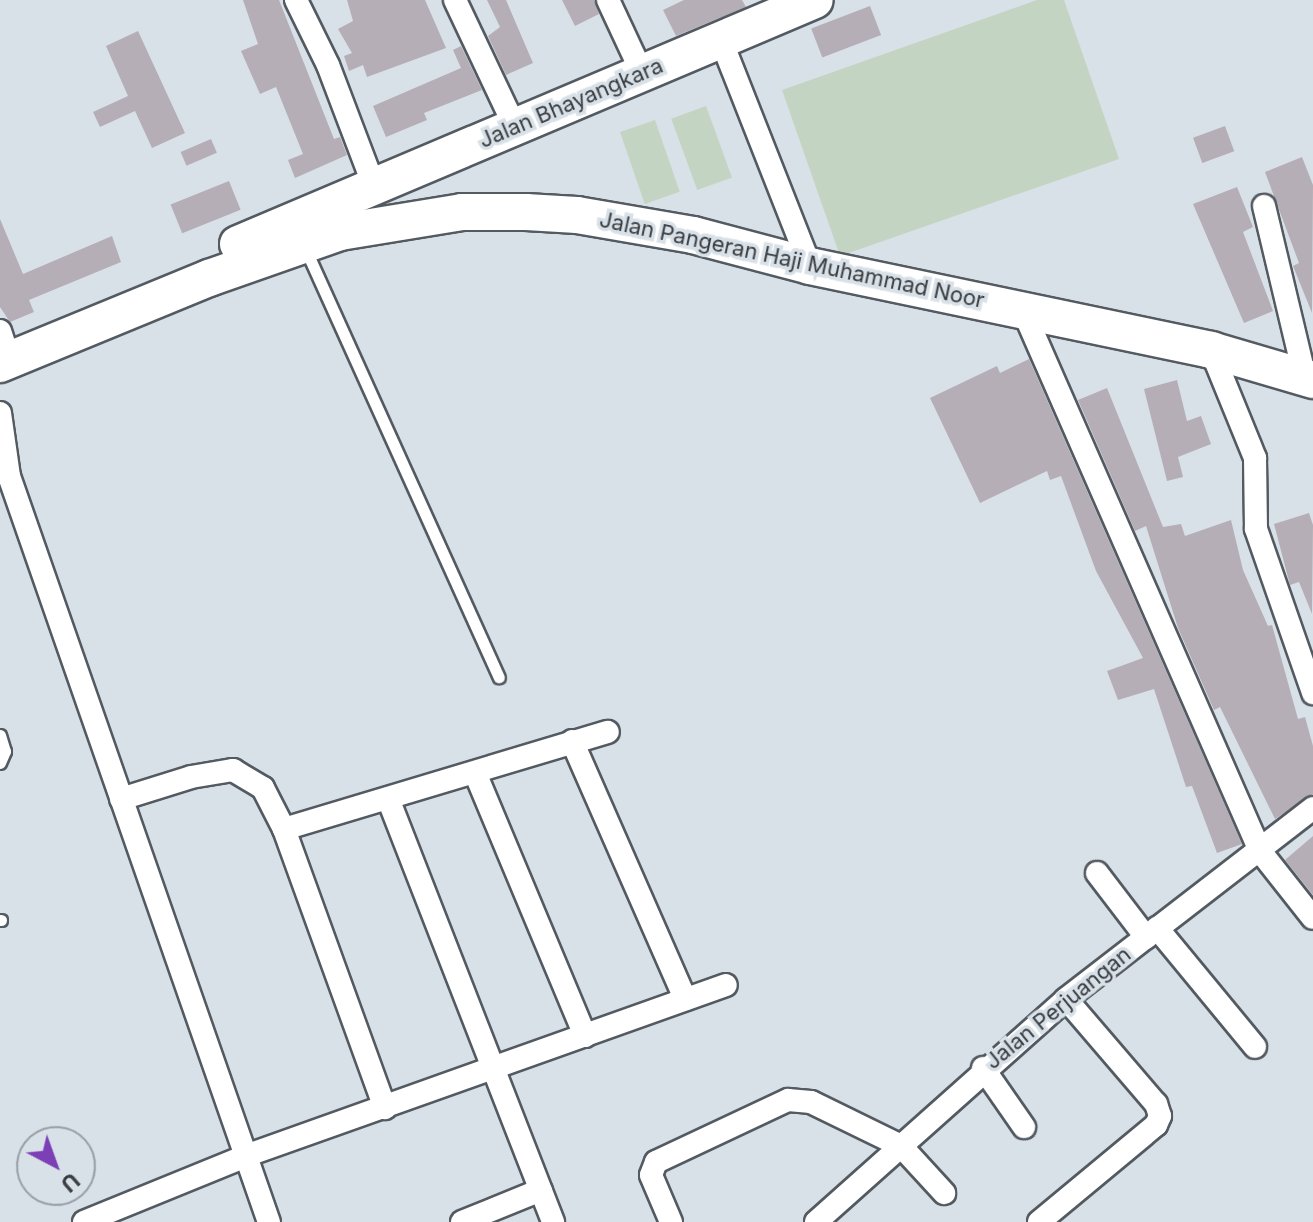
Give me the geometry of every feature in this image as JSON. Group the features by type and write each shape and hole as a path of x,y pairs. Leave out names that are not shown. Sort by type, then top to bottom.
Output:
{"main road":[{"name":"Jalan Bhayangkara","path":"327,205 815,0"},
{"name":"Jalan Pangeran Haji Muhammad Noor","path":"1,347 327,205"},
{"name":"Jalan Pangeran Haji Muhammad Noor","path":"1,347 303,244 402,219 462,212 526,212 637,223 810,266 1022,308 1115,333 1211,350 1309,379"}],"street":[{"path":"296,0 328,65 374,186"},
{"path":"455,0 515,127"},
{"path":"608,0 642,73"},
{"path":"721,40 810,266"},
{"path":"1264,206 1309,379"},
{"path":"1022,308 1260,851 1313,918"},
{"path":"1211,350 1255,458 1256,529 1313,693"},
{"path":"0,413 4,470 248,1155 269,1222"},
{"path":"284,829 476,775 572,741 608,732"},
{"path":"572,741 685,999"},
{"path":"121,799 233,770 263,788 284,829 385,1108"},
{"path":"476,775 585,1036"},
{"path":"389,801 553,1222"},
{"name":"Jalan Perjuangan","path":"816,1222 983,1068 1151,932 1313,808"},
{"path":"1097,873 1255,1047"},
{"path":"84,1222 248,1155 726,985"},
{"path":"1051,1218 1156,1125 1160,1116 1156,1104 1066,999"},
{"path":"983,1068 1024,1127"},
{"path":"671,1222 651,1175 656,1162 788,1100 811,1102 901,1146 944,1193"},
{"path":"462,1222 541,1190"}],"lane":[{"path":"303,244 499,677"},
{"path":"0,735 5,751 0,763"}],"green space":[{"path":"1037,0 1064,0 1119,159 840,256 782,90"},
{"path":"706,106 732,177 697,190 671,119"},
{"path":"655,120 680,192 645,204 620,132"}],"building":[{"path":"243,0 279,0 334,139 340,137 347,155 295,178 288,160 303,154 276,87 260,94 241,51 258,44"},
{"path":"347,0 425,0 446,48 367,77 363,65 349,71 344,56 352,53 338,29 353,21"},
{"path":"487,0 506,0 533,63 506,75 488,36 500,27"},
{"path":"562,0 594,0 599,14 575,26"},
{"path":"684,0 742,0 746,7 676,36 663,10"},
{"path":"870,6 881,35 822,58 811,29"},
{"path":"138,31 185,133 152,148 135,111 100,127 93,112 128,96 106,46"},
{"path":"461,46 482,90 424,113 427,120 386,137 373,106 461,68 453,50"},
{"path":"1225,126 1234,151 1202,163 1193,138"},
{"path":"211,139 217,153 186,166 181,152"},
{"path":"1302,157 1313,185 1312,313 1293,266 1299,263 1265,172"},
{"path":"229,181 241,210 182,233 171,205"},
{"path":"1237,187 1253,227 1243,232 1273,311 1244,323 1193,204"},
{"path":"0,219 23,274 112,236 121,262 29,300 34,312 10,322 0,307"},
{"path":"1029,359 1242,844 1217,853 1192,786 1186,787 1154,689 1118,700 1107,671 1143,658 1096,571 1061,476 1050,480 1047,471 980,503 930,398 997,366 1000,373"},
{"path":"1177,380 1187,421 1201,416 1211,444 1178,457 1183,477 1167,481 1144,389"},
{"path":"1107,388 1163,527 1181,524 1185,536 1231,520 1243,570 1268,626 1272,625 1298,719 1305,717 1313,746 1313,794 1275,819 1220,707 1214,710 1178,628 1146,526 1135,531 1078,400"},
{"path":"1309,513 1313,525 1312,614 1299,582 1290,585 1274,524"},
{"path":"1313,836 1313,895 1285,860"}]}
